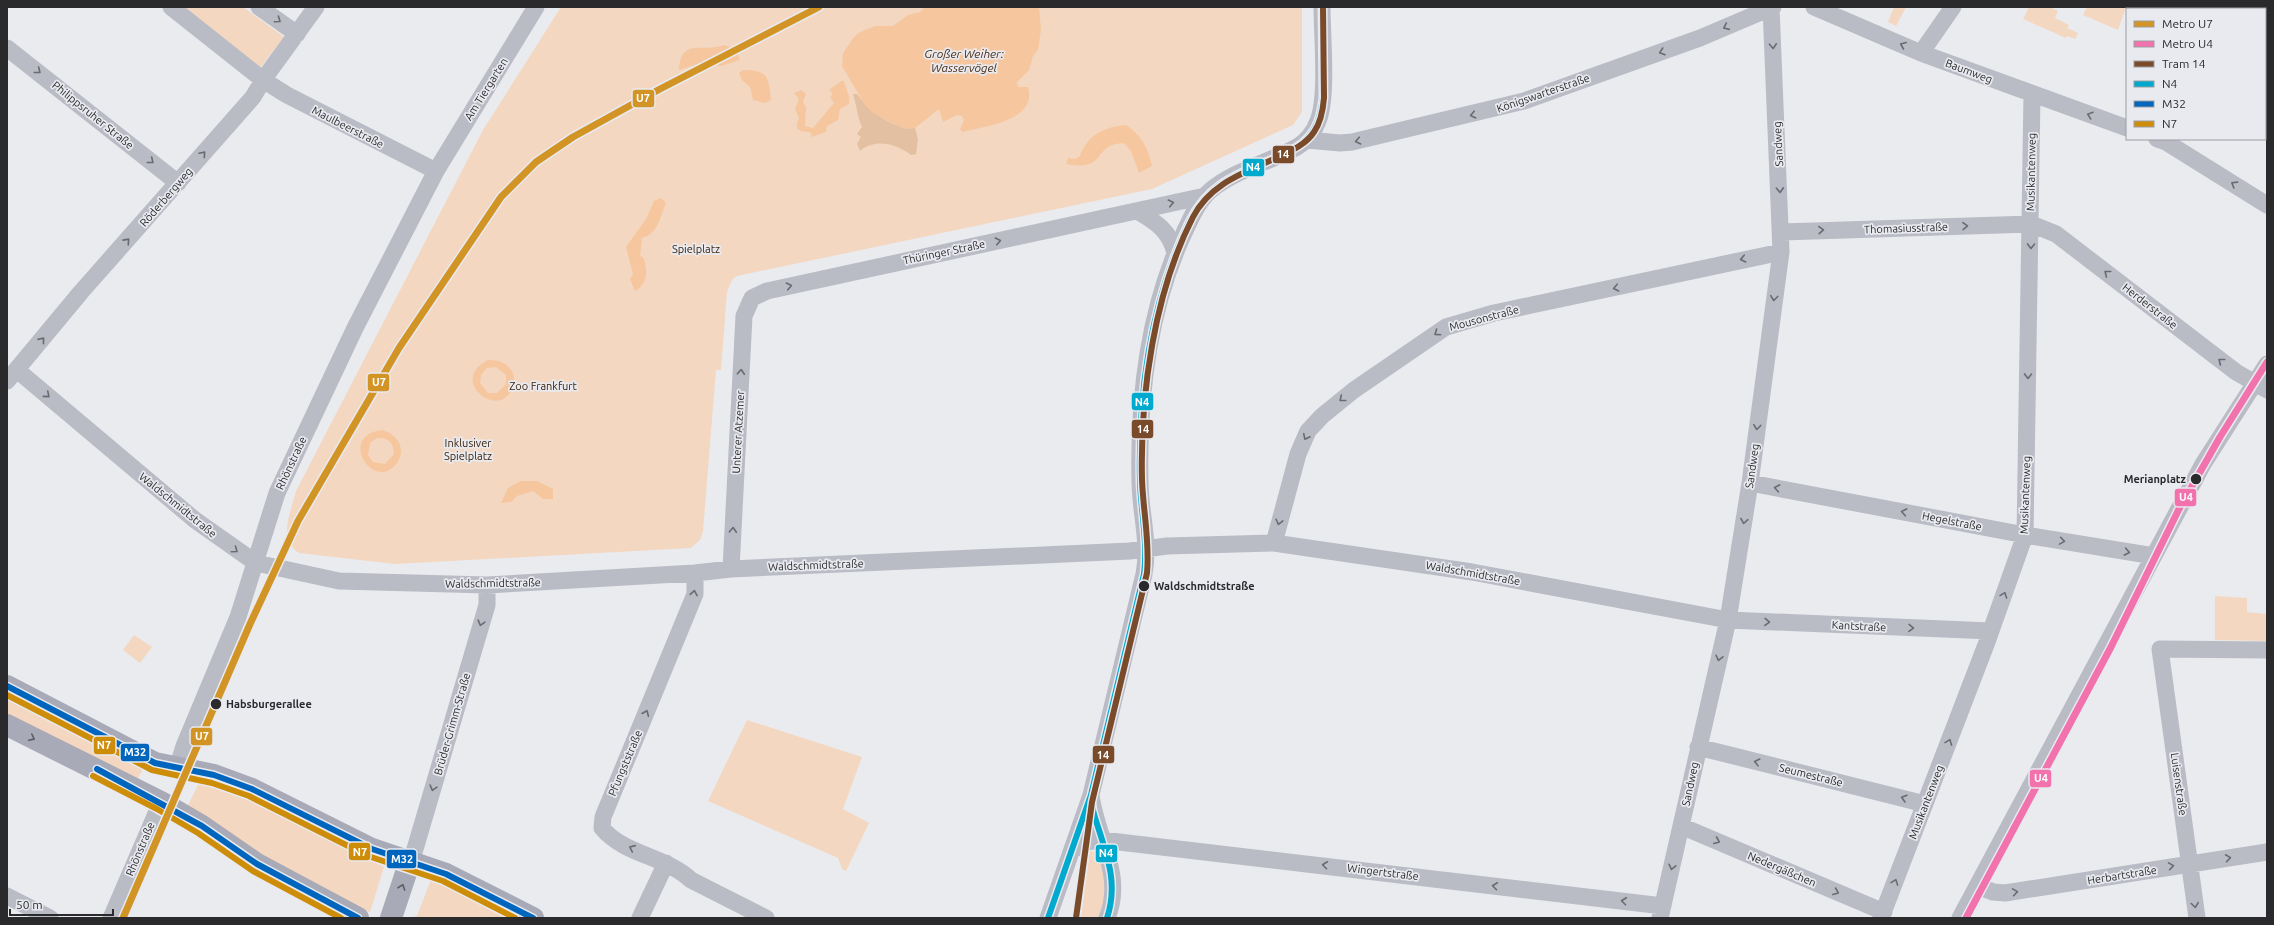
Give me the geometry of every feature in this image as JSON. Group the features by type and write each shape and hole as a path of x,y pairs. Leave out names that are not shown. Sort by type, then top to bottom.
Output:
{"main road":[{"path":"7,686 155,763 177,769 214,775 238,784 372,849 410,861 464,882 533,918"},
{"path":"7,725 161,802 202,826 257,864 358,918"},
{"path":"390,916 410,861"}],"street":[{"name":"Maulbeerstraße","path":"170,7 263,80 286,95 436,171"},
{"path":"259,7 297,34"},
{"name":"Röderbergweg","path":"12,375 81,292 253,97 263,80 316,7"},
{"name":"Am Tiergarten","path":"436,171 536,7"},
{"name":"Thüringer Straße","path":"752,298 767,291 1205,196 1222,183 1288,152 1307,140 1318,122 1322,108 1322,7"},
{"name":"Königswarterstraße","path":"1307,140 1340,143 1352,142 1505,108 1700,38 1772,7"},
{"name":"Sandweg","path":"1662,912 1698,747 1728,620 1750,483 1782,252 1772,7"},
{"name":"Baumweg","path":"1814,7 1921,53 2032,95 2126,128"},
{"path":"1921,53 1953,7"},
{"name":"Philippsruher Straße","path":"7,48 178,183"},
{"name":"Musikantenweg","path":"1882,915 1991,632 2025,535 2032,95"},
{"path":"2160,140 2166,142 2267,205"},
{"name":"Rhönstraße","path":"177,769 184,746 238,617 277,493 355,328 436,171"},
{"path":"1048,918 1091,795 1144,574 1146,549 1140,482 1141,416 1152,331 1162,290 1174,254 1190,219 1205,196"},
{"path":"1137,211 1162,227 1171,240 1174,254"},
{"name":"Thomasiusstraße","path":"1782,232 2031,224"},
{"name":"Herderstraße","path":"2031,224 2056,234 2236,372 2260,387"},
{"name":"Mousonstraße","path":"1274,543 1298,454 1308,431 1322,416 1354,390 1446,327 1494,313 1782,252"},
{"name":"Unterer Atzemer","path":"730,569 744,316 752,298"},
{"path":"1960,918 2202,464 2260,387 2267,364"},
{"name":"Waldschmidtstraße","path":"12,375 195,520 256,563 339,580 487,585 695,573 730,569 1146,549 1166,546 1274,543 1472,572 1728,620"},
{"name":"Hegelstraße","path":"1750,483 2025,535 2154,556"},
{"name":"Pfungststraße","path":"695,573 695,594 603,817 602,828 610,838 666,863 681,871 691,880 766,918"},
{"name":"Brüder-Grimm-Straße","path":"410,861 415,849 487,605 487,585"},
{"name":"Kantstraße","path":"1728,620 1991,632"},
{"name":"Luisenstraße","path":"2197,918 2160,649 2267,650"},
{"name":"Seumestraße","path":"1698,747 1925,804"},
{"path":"1091,795 1113,878 1113,900 1107,918"},
{"name":"Rhönstraße","path":"111,918 161,802"},
{"name":"Nedergäßchen","path":"1681,826 1882,915"},
{"name":"Wingertstraße","path":"1073,850 1086,842 1102,840 1178,848 1662,912"},
{"name":"Herbartstraße","path":"1978,886 1993,892 2005,893 2267,852"},
{"path":"640,918 666,863"},
{"path":"7,896 50,918"}],"green space":[{"path":"181,7 243,7 284,37 260,68"},
{"name":"Zoo Frankfurt","path":"561,7 1302,7 1302,112 1293,125 1152,189 737,276 732,280 727,292 721,370 716,370 703,531 700,540 691,548 395,564 299,553 292,547 287,533 287,525 296,491 483,130"},
{"path":"1894,7 1906,7 1896,26 1888,22"},
{"path":"2029,7 2050,7 2058,11 2055,18 2069,25 2067,28 2078,33 2075,39 2067,36 2066,38 2023,19"},
{"path":"2087,7 2126,7 2118,30 2083,15"},
{"path":"2215,596 2247,598 2247,612 2267,614 2267,641 2215,640"},
{"path":"134,635 152,647 140,663 123,650"},
{"path":"7,692 144,766 137,781 7,718"},
{"path":"747,720 862,757 843,809 869,823 846,871 842,869 838,858 708,801"},
{"path":"200,781 224,788 271,807 317,830 384,867 370,912 353,908 217,830 187,807"},
{"path":"1090,851 1097,852 1106,876 1102,918 1081,918"},
{"path":"432,877 515,918 405,918 417,916"}],"shaded area":[{"path":"853,94 857,94 875,113 891,123 907,128 915,128 918,139 916,154 911,155 899,148 886,144 873,145 860,151 857,144 861,137 857,134 862,127"}],"water":[{"name":"Großer Weiher: Wasservögel","path":"925,7 1039,7 1041,30 1038,50 1033,56 1029,70 1017,82 1018,87 1028,87 1029,98 1025,108 1017,115 1007,120 962,132 960,129 964,120 962,116 957,115 943,122 939,109 915,128 904,129 873,113 865,105 842,66 843,53 854,37 860,32 875,26 893,26 908,15 920,12"},
{"path":"724,45 736,49 740,60 721,66 702,63 679,70 684,53 688,50"},
{"path":"743,70 758,71 766,76 771,100 765,103 753,100 750,87 742,80 739,73"},
{"path":"841,81 844,81 849,97 849,104 840,109 838,120 827,126 826,132 812,137 810,132 798,130 797,122 799,118 795,109 799,99 794,93 801,90 806,94 803,102 806,107 805,126 813,128 834,103 830,97 832,95 831,91 829,90"},
{"path":"1126,125 1132,129 1144,143 1152,166 1139,173 1131,151 1124,143 1107,148 1095,161 1089,164 1066,164 1068,158 1075,159 1080,156 1087,142 1098,133 1118,126"},
{"path":"661,198 666,203 658,224 652,233 642,238 640,256 643,257 645,262 646,276 645,280 635,291 630,279 633,274 626,247 646,219 654,201"},
{"path":"488,360 499,361 508,366 514,380 513,386 507,396 499,400 489,400 481,395 475,387 473,378 477,369","holes":["496,367 506,375 506,384 497,393 488,393 480,383 481,375 487,368"]},
{"path":"382,430 392,435 399,442 401,447 400,457 397,463 388,471 378,472 370,468 364,460 360,451 362,442 368,434","holes":["377,438 390,442 394,450 394,454 385,464 373,462 368,455 370,443"]},
{"path":"521,481 537,481 553,489 553,499 543,499 533,491 517,496 511,502 501,503 508,488"}],"metro line":[{"name":"U7","path":"123,918 250,624 298,521 399,348 501,197 536,162 573,137 660,89 819,7"},
{"name":"U4","path":"1966,918 2111,647 2179,509 2220,437 2267,362"}],"tram line":[{"name":"14","path":"1076,918 1092,802 1147,573 1148,549 1142,479 1142,447 1147,379 1159,311 1168,278 1180,247 1193,217 1201,205 1210,195 1231,179 1299,146 1311,136 1316,128 1321,116 1324,98 1323,7"}],"transit line":[{"name":"N4","path":"1048,918 1091,795 1144,574 1145,539 1140,481 1141,414 1149,348 1165,284 1189,222 1197,208 1206,197 1227,180 1295,148 1306,140 1315,127 1320,113 1323,97 1322,7"},
{"name":"M32","path":"7,686 155,763 214,775 252,789 372,849 446,874 533,918"},
{"name":"N7","path":"7,695 152,770 212,783 249,796 368,856 443,881 515,918"},
{"name":"M32","path":"97,769 202,826 257,864 358,918"},
{"name":"N7","path":"93,776 157,809 198,833 253,871 341,918"},
{"name":"N4","path":"1092,790 1093,809 1108,861 1112,883 1112,894 1107,918"}],"place":[{"name":"Merianplatz","path":"2196,479"},
{"name":"Waldschmidtstraße","path":"1144,586"},
{"name":"Habsburgerallee","path":"216,704"}],"park label":[{"name":"Spielplatz","path":"696,249"},
{"name":"Inklusiver Spielplatz","path":"468,449"}]}
